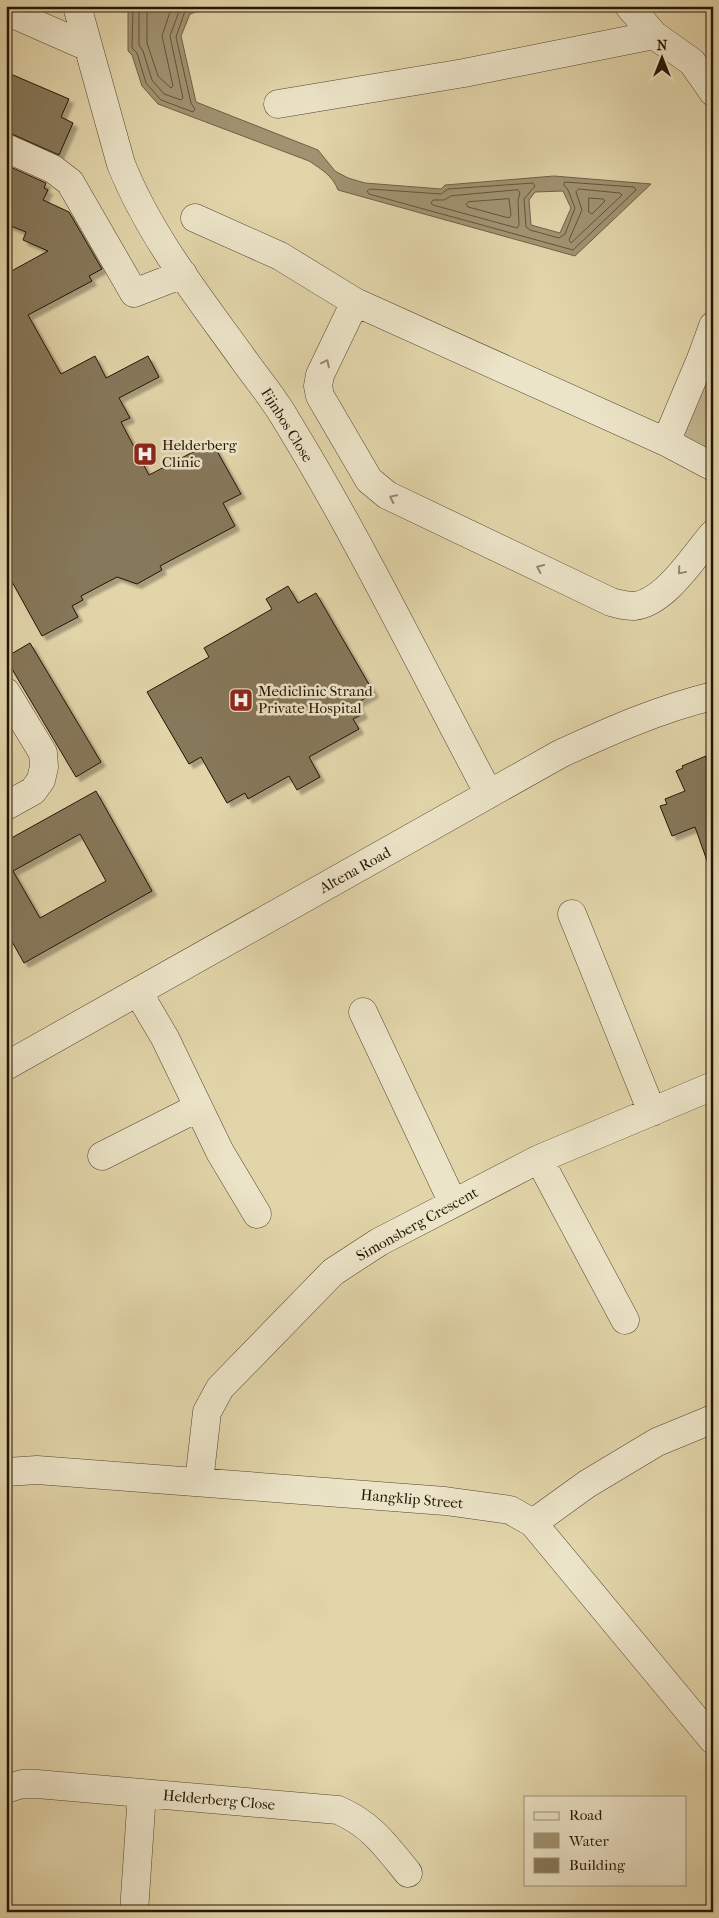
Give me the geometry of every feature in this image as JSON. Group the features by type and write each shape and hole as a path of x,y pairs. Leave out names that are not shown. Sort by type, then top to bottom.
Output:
{"street":[{"name":"Fijnbos Close","path":"77,6 130,187 183,274 285,417 349,531 489,794"},
{"path":"629,6 654,35 692,62 713,92"},
{"path":"6,11 90,52"},
{"path":"278,104 464,73 654,35"},
{"path":"6,148 53,169 70,182 134,293 183,274"},
{"path":"195,218 280,256 355,302 666,442 713,467"},
{"path":"355,302 320,375 318,386 320,396 369,480 387,495 611,602 625,606 636,606 654,598 667,589 713,534"},
{"path":"666,442 702,359 713,326"},
{"path":"6,692 43,753 44,767 41,780 33,791 6,806"},
{"name":"Altena Road","path":"6,1066 560,754 630,722 666,709 713,696"},
{"path":"572,914 652,1112"},
{"path":"138,992 165,1038 197,1108 220,1152 257,1214"},
{"path":"363,1012 453,1203"},
{"name":"Simonsberg Crescent","path":"199,1482 207,1412 220,1388 334,1272 379,1242 539,1159 713,1086"},
{"path":"102,1156 197,1108"},
{"path":"539,1159 625,1320"},
{"path":"533,1523 587,1484 657,1442 713,1419"},
{"name":"Hangklip Street","path":"6,1472 37,1470 199,1482 445,1501 510,1510 533,1523 713,1740"},
{"name":"Helderberg Close","path":"6,1789 22,1784 37,1784 338,1810 354,1817 370,1828 408,1873"},
{"path":"134,1912 142,1793"}],"shaded area":[{"path":"713,332 713,466 671,439"}],"water":[{"path":"128,6 213,6 190,14 181,36 196,102 318,150 335,171 348,178 365,183 441,189 445,185 554,176 651,184 575,256 338,190 330,177 309,161 158,104 142,86 132,55 128,51","holes":["563,191 571,208 560,233 531,225 529,200 535,192"]}],"building":[{"path":"6,72 69,99 61,117 73,123 59,155 6,133"},
{"path":"6,165 46,183 44,188 48,190 43,200 69,212 102,269 89,276 92,281 28,315 61,374 95,356 106,378 148,356 159,377 119,398 130,418 121,422 149,475 212,442 241,494 223,503 235,526 160,566 162,570 137,584 117,577 81,596 83,600 72,606 78,617 42,636 6,571 6,274 48,251 23,240 26,232 6,224"},
{"path":"288,586 298,603 316,593 374,693 357,703 363,714 353,719 359,729 309,757 320,777 297,790 289,776 248,799 245,793 227,803 201,757 189,764 147,692 209,657 204,648 272,609 266,599"},
{"path":"30,643 101,762 76,777 6,659 6,657"},
{"path":"706,756 713,773 713,869 710,869 695,827 672,836 660,806 667,804 665,799 685,791 676,771 683,768 682,766"},
{"path":"96,791 152,891 24,963 6,931 6,841","holes":["80,834 106,881 40,918 13,871"]}],"place":[{"name":"Helderberg Clinic","path":"145,454"},
{"name":"Mediclinic Strand Private Hospital","path":"241,700"}]}
